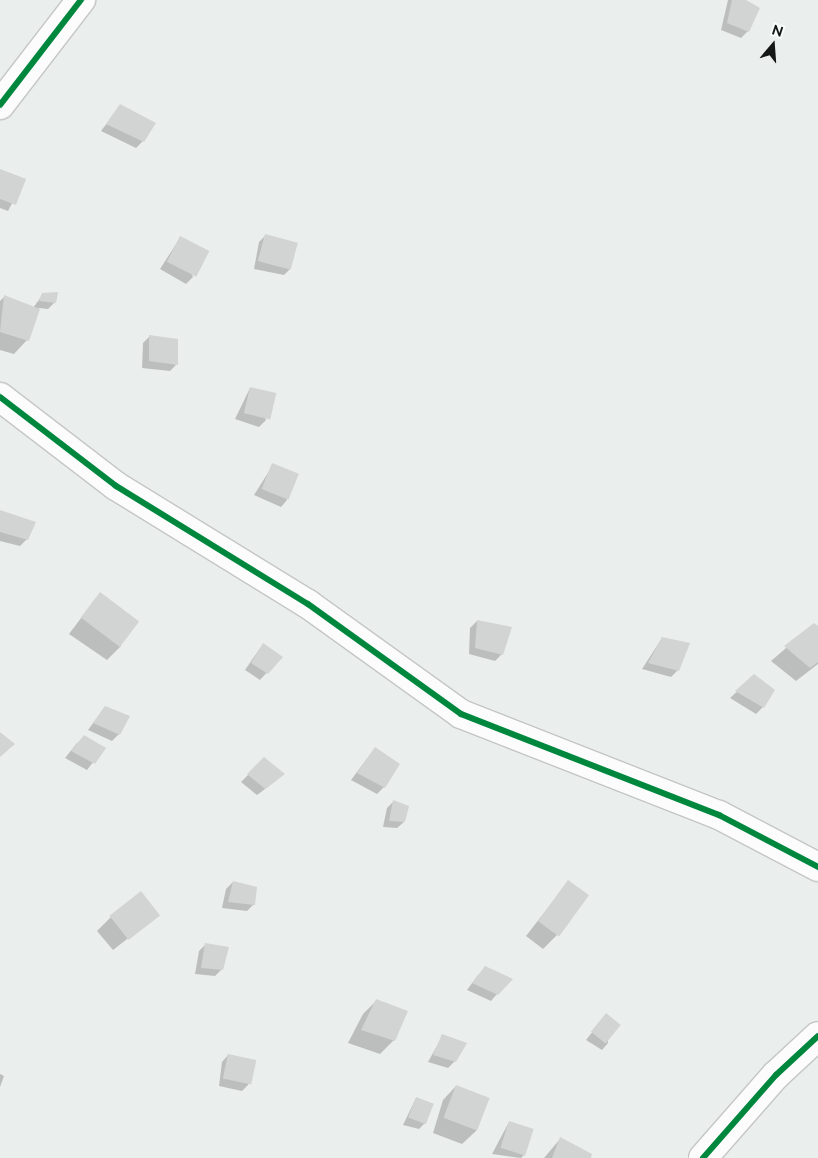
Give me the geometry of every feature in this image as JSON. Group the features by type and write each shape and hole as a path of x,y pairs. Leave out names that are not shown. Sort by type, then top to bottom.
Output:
{"street":[{"path":"0,105 80,0"},
{"path":"0,396 116,486 308,604 461,714 719,815 818,867"},
{"path":"703,1158 776,1075 818,1036"}],"building":[{"path":"732,0 746,0 760,8 749,32 727,23"},
{"path":"120,104 156,123 144,142 106,124"},
{"path":"0,169 26,179 16,205 0,199"},
{"path":"265,234 298,243 291,270 258,261"},
{"path":"180,236 209,251 196,277 167,262"},
{"path":"58,292 56,303 39,301 42,293"},
{"path":"4,295 40,309 29,341 0,332"},
{"path":"149,335 178,339 178,365 149,361"},
{"path":"250,387 276,393 270,419 244,413"},
{"path":"272,463 299,474 288,500 262,489"},
{"path":"0,510 36,522 28,540 0,532"},
{"path":"100,592 139,621 120,647 81,618"},
{"path":"477,620 512,627 503,655 475,648"},
{"path":"814,623 818,626 818,662 810,668 784,646"},
{"path":"662,637 690,643 679,671 648,663"},
{"path":"263,643 283,657 268,674 251,663"},
{"path":"754,674 775,690 764,708 735,691"},
{"path":"105,706 130,716 120,735 93,723"},
{"path":"0,732 15,744 0,757"},
{"path":"84,735 106,748 95,764 71,751"},
{"path":"375,747 400,764 385,788 357,773"},
{"path":"264,757 285,774 265,789 247,774"},
{"path":"393,800 409,806 405,822 389,821"},
{"path":"568,880 589,895 559,937 538,921"},
{"path":"233,881 257,887 255,905 228,902"},
{"path":"141,891 160,915 129,940 109,916"},
{"path":"205,943 229,947 223,970 201,968"},
{"path":"485,966 513,979 498,995 472,983"},
{"path":"376,999 408,1011 395,1041 361,1030"},
{"path":"606,1013 621,1025 606,1044 591,1032"},
{"path":"442,1034 467,1043 456,1062 433,1055"},
{"path":"228,1054 256,1060 251,1084 223,1078"},
{"path":"456,1085 490,1098 477,1131 443,1118"},
{"path":"416,1097 434,1104 426,1124 408,1118"},
{"path":"509,1121 534,1129 525,1156 500,1148"},
{"path":"560,1137 592,1154 591,1158 552,1158"}],"cycle path":[{"path":"0,105 81,0"},
{"path":"0,397 116,486 308,604 461,714 719,815 818,867"},
{"path":"703,1158 776,1075 818,1036"}]}
